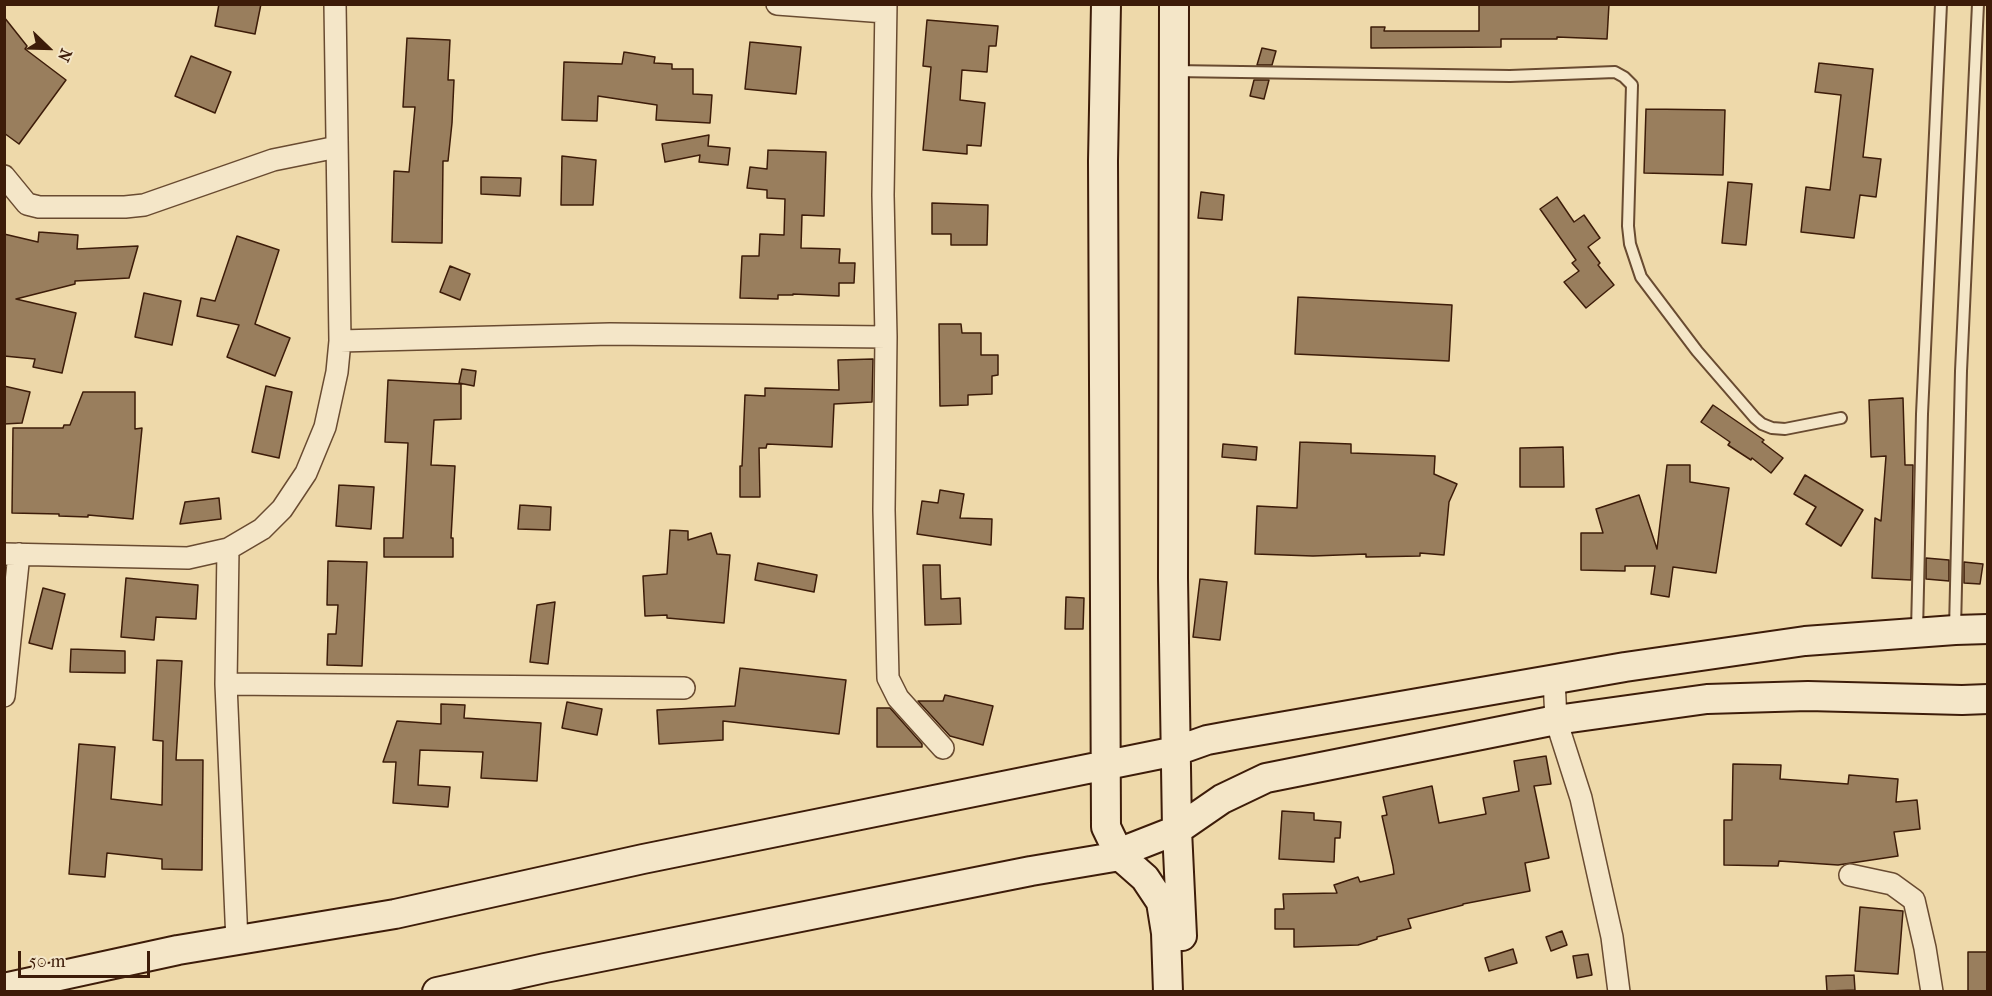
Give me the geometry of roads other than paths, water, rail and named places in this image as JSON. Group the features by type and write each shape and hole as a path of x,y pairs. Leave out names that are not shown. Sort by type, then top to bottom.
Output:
{"street":[{"path":"4,696 12,554 188,558 228,549 262,529 282,509 306,473 325,427 337,372 340,341 335,4"},
{"path":"777,4 885,8 884,510 888,678 898,698 943,748"},
{"path":"1106,4 1103,160 1106,827 1120,856 1145,878 1161,902 1166,933 1168,992"},
{"path":"1174,4 1173,431 1177,830 1187,992"},
{"path":"4,177 27,204 39,207 125,207 144,205 273,160 337,147"},
{"path":"340,341 610,334 886,337"},
{"path":"228,549 225,684 237,942"},
{"path":"4,988 178,950 237,942 394,914 643,859 1176,751 1207,740 1234,735 1554,679 1805,641 1988,629"},
{"path":"1554,679 1556,720 1581,798 1612,937 1619,992"},
{"path":"225,684 684,688"},
{"path":"437,992 545,968 1031,871 1120,856 1131,848 1177,830 1221,799 1266,778 1556,720 1707,699 1808,696 1988,699"},
{"path":"1850,875 1892,884 1914,900 1932,992"}],"lane":[{"path":"1917,632 1922,414 1941,4"},
{"path":"1955,630 1960,404 1978,4"},
{"path":"1173,71 1510,76 1615,72 1632,85 1628,226 1630,244 1641,277 1697,351 1762,424 1785,429 1841,418"}]}
